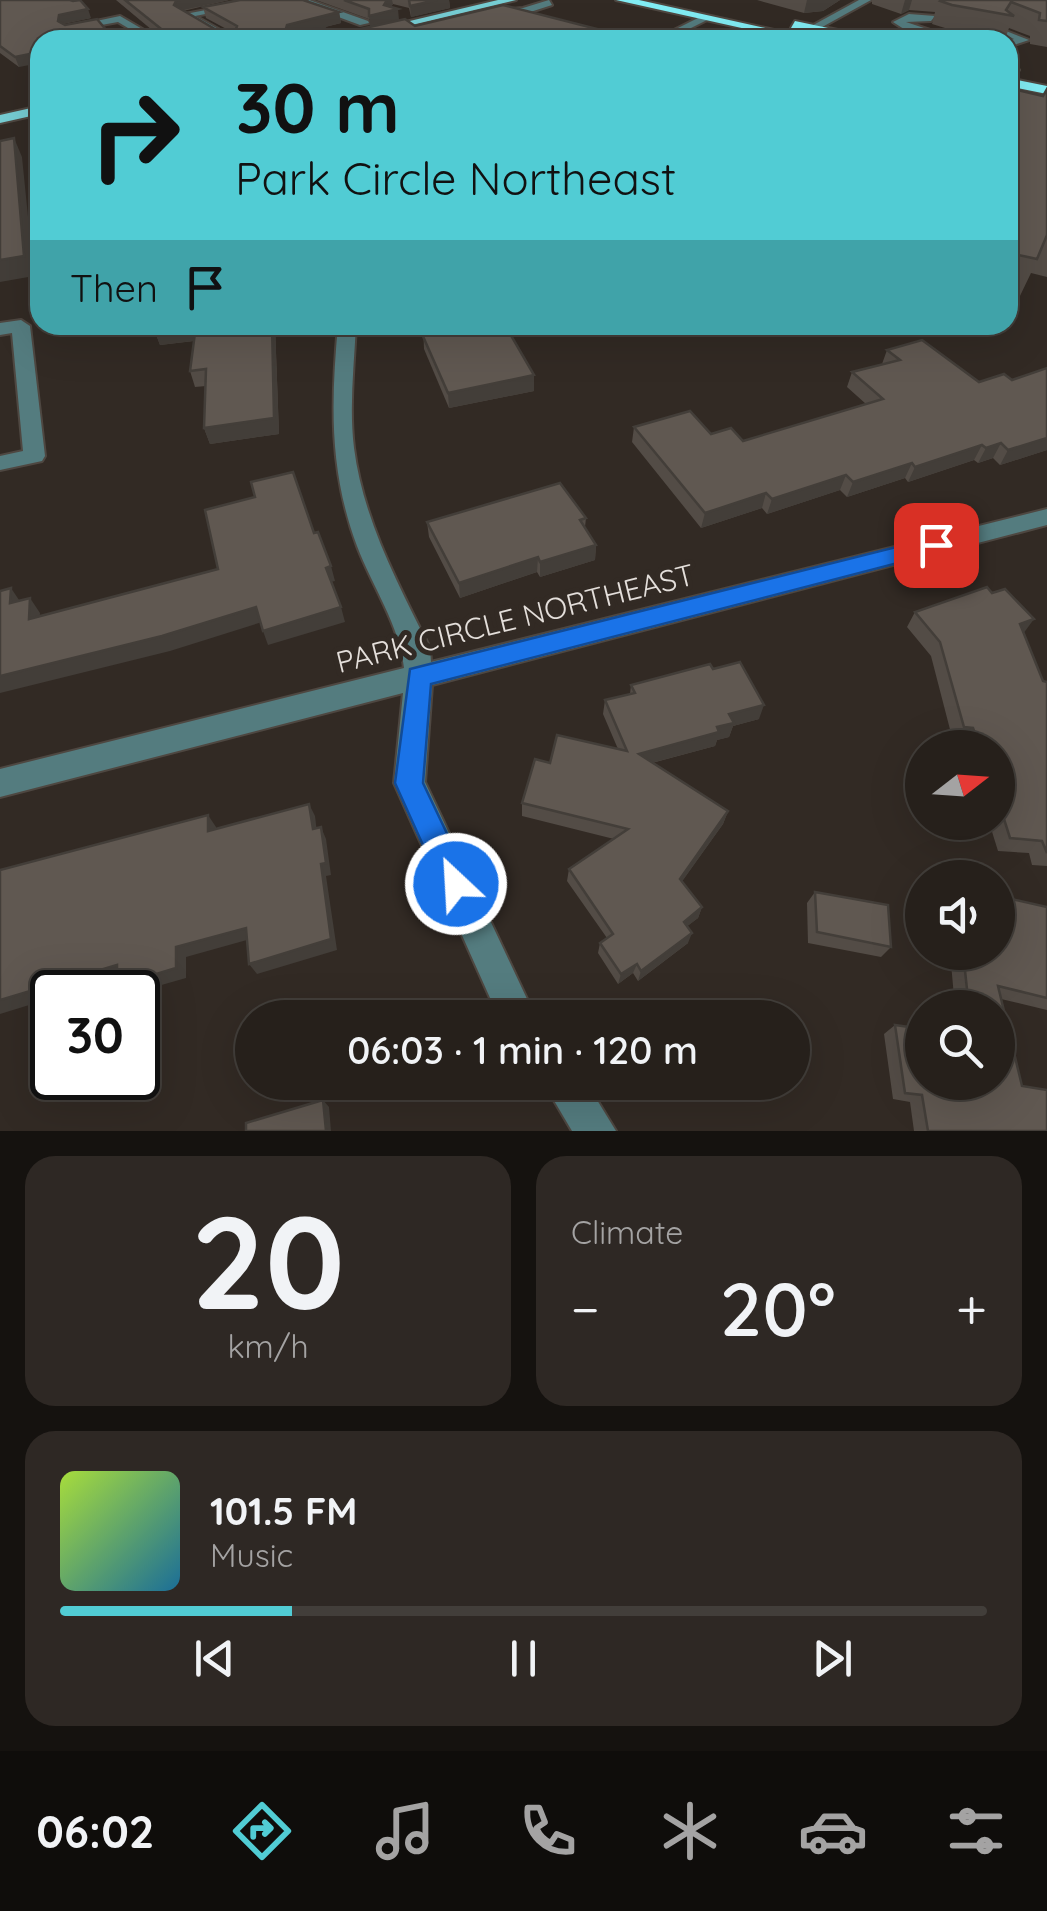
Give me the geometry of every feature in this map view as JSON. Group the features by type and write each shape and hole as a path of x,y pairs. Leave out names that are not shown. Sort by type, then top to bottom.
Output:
{"highway":[{"path":"622,0 786,30"},
{"path":"678,0 779,22"},
{"path":"764,15 801,30"},
{"path":"1018,75 1047,77"},
{"path":"1018,78 1047,90"}],"main road":[{"path":"364,30 447,2 467,0"},
{"path":"337,30 511,0"},
{"path":"0,108 30,101"},
{"path":"0,119 30,112"}],"street":[{"path":"818,30 866,0"},
{"path":"214,30 185,15 256,2"},
{"path":"300,2 364,23"},
{"path":"427,30 502,9 524,11 550,3"},
{"path":"401,17 417,30"},
{"path":"68,28 120,18 140,30"},
{"path":"680,30 706,18"},
{"path":"922,30 898,22 931,18"},
{"path":"0,330 21,326 34,456 0,464"},
{"path":"346,335 341,379 343,450 350,488 416,648 419,676 409,783 510,1000"},
{"name":"PARK CIRCLE NORTHEAST","path":"0,784 1047,517"},
{"path":"574,1100 596,1131"}],"building":[{"path":"0,0 80,0 88,9 59,15 58,21 65,25 97,19 106,30 30,30 30,54 15,57 0,46"},
{"path":"125,0 180,0 174,5 217,30 162,30"},
{"path":"240,0 303,0 339,12 287,25 286,30 236,30 237,26 203,7"},
{"path":"344,0 387,0 384,5 398,9 369,16 369,9"},
{"path":"409,0 437,0 410,6"},
{"path":"941,0 1047,0 1047,21 1039,20 1040,13 1011,2 1006,10 1014,16"},
{"path":"503,5 601,30 356,30 405,19 415,26"},
{"path":"1047,89 1047,235 1037,259 1018,255 1018,90 1043,96"},
{"path":"14,138 24,256 0,260 0,141"},
{"path":"195,335 272,335 274,418 204,428 206,369 190,371"},
{"path":"422,335 511,335 534,375 448,393"},
{"path":"922,340 979,382 1004,374 1012,380 1047,368 1047,438 1008,450 1001,443 986,448 982,445 915,467 912,463 853,482 846,475 772,499 766,493 705,513 634,427 690,411 711,434 731,428 743,441 883,399 852,372 900,360 887,350"},
{"path":"293,472 314,533 318,532 331,566 326,568 341,607 263,631 256,607 162,636 0,676 0,591 11,588 10,603 30,598 29,619 218,569 205,510 255,497 251,482"},
{"path":"560,483 586,518 580,520 596,545 540,562 538,557 459,583 427,522"},
{"path":"987,587 992,593 1005,589 1034,619 1020,624 1043,681 1047,682 1047,853 1042,841 1015,838 1015,730 964,727 940,642 915,612"},
{"path":"740,662 764,705 729,714 734,723 717,727 719,732 639,754 728,811 680,879 702,907 684,922 692,933 641,971 637,964 621,974 600,943 613,934 569,869 628,829 522,803 535,759 550,763 557,735 627,751 605,700 635,693 631,685 710,664 713,669"},
{"path":"309,804 313,829 321,827 326,863 321,864 331,939 249,964 246,928 176,947 176,968 160,973 117,970 117,965 100,970 30,970 30,991 0,1000 0,870 208,815 208,831"},
{"path":"815,892 888,905 891,947 817,932"},
{"path":"1015,900 1047,907 1047,998 998,986 999,990 967,990 965,970 1015,970"},
{"path":"895,1025 905,1026 905,1093"},
{"path":"1015,1057 1022,1086 1047,1090 1047,1131 928,1131 923,1100 1015,1100"},
{"path":"323,1100 326,1131 246,1131 246,1123"}],"route":[{"path":"456,884 409,783 419,676 936,545"}]}
